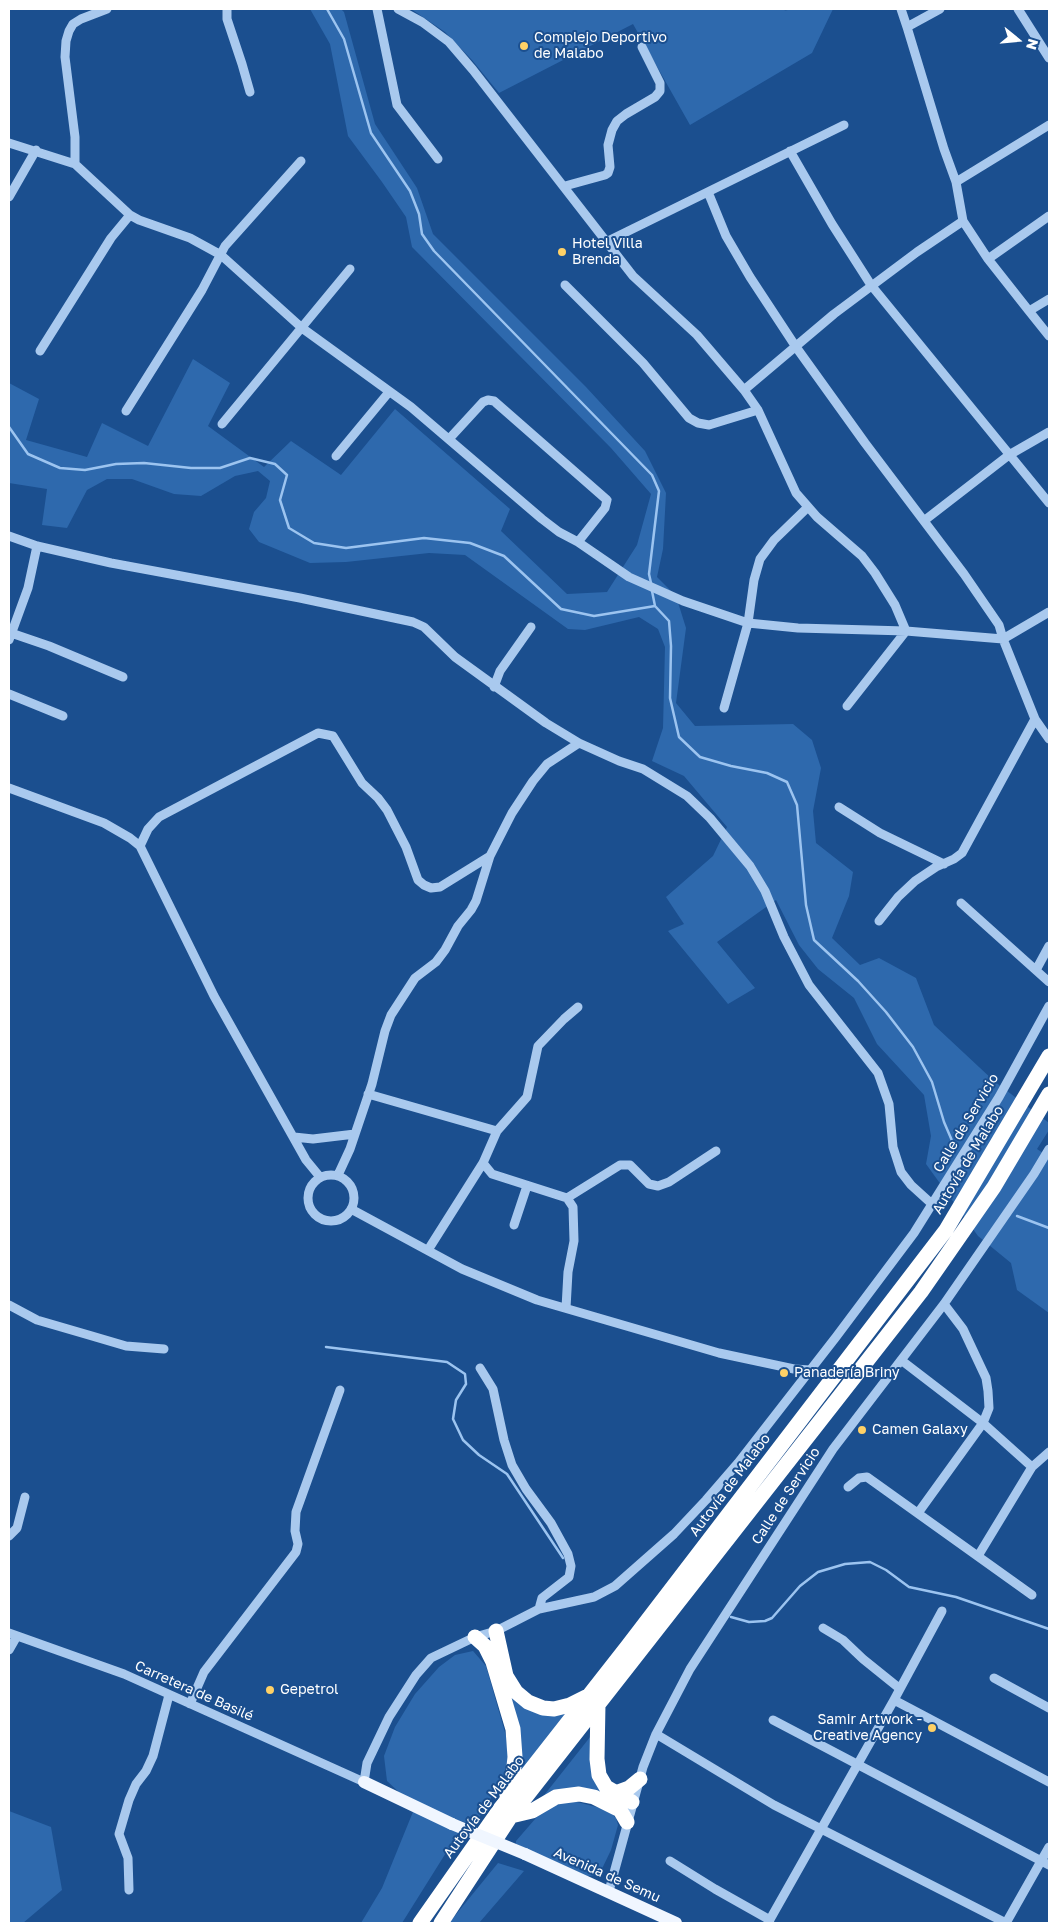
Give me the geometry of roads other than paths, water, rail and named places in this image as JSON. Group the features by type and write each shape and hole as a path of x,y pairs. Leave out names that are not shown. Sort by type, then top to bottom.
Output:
{"highway":[{"name":"Autovía de Malabo","path":"420,1923 593,1700 946,1230 1049,1056"},
{"name":"Autovía de Malabo","path":"593,1700 921,1292 994,1187 1049,1094"},
{"path":"496,1631 506,1676 516,1692 528,1702 543,1708 554,1709 593,1700 597,1764 600,1775 606,1786 632,1802"},
{"path":"475,1637 485,1646 493,1662 514,1736 513,1775 506,1812 532,1811 556,1797 579,1794 594,1797 620,1810 627,1822"},
{"path":"618,1792 629,1788 640,1779"},
{"name":"Autovía de Malabo","path":"441,1923 506,1812"}],"main road":[{"name":"Avenida de Semu","path":"364,1782 452,1824 609,1891 676,1923"}],"street":[{"path":"75,164 75,137 65,57 66,41 73,24 107,9"},
{"path":"227,9 227,19 250,92"},
{"path":"377,9 397,105 438,159"},
{"path":"398,9 422,22 449,42 565,186 633,276 697,335 744,390 758,410 796,493 808,507 862,556 895,606 906,631"},
{"path":"900,9 956,182 963,222 988,259 1049,336"},
{"path":"907,27 940,9"},
{"path":"1018,9 1049,58"},
{"path":"565,186 608,173 610,167 608,145 612,130 617,121 660,91 660,83 642,47"},
{"path":"606,242 844,125"},
{"path":"956,182 1049,125"},
{"path":"9,142 75,164 130,215 190,238 221,255 302,328 411,407 542,519 628,577 646,586 748,623 808,629 906,631 1003,639 1049,612"},
{"path":"9,197 36,150"},
{"path":"790,151 832,224 871,285 925,349 1049,504"},
{"path":"126,411 202,290 228,242 301,160"},
{"path":"708,192 726,236 750,277 796,347 866,444 925,520 999,625 1034,719 1049,739"},
{"path":"40,351 111,238 130,215"},
{"path":"988,259 1049,216"},
{"path":"744,390 871,285 963,222"},
{"path":"222,424 350,270"},
{"path":"565,285 644,363 689,418 698,423 709,425 758,410"},
{"path":"1029,311 1049,298"},
{"path":"336,456 389,392"},
{"path":"448,439 482,402 494,401 607,500 605,508 578,542"},
{"path":"925,520 1009,455 1049,432"},
{"path":"724,708 748,623 754,580 760,559 774,540 808,507"},
{"path":"9,536 37,546 120,565 300,598 413,622 424,627 455,657 494,687 546,723 579,742 619,761 643,769 687,796 710,818 750,866 765,891 784,937 809,985 878,1073 889,1104 893,1147 901,1172 911,1185 933,1205"},
{"path":"37,546 28,588 10,637 49,646 123,676"},
{"path":"494,687 500,671 531,626"},
{"path":"847,706 906,631"},
{"path":"9,694 63,716"},
{"path":"880,921 898,897 915,881 962,853 1034,719"},
{"path":"140,846 148,829 159,817 318,733 333,736 362,783 378,798 387,810 406,847 418,880 424,885 431,888 440,886 490,856"},
{"path":"338,1175 355,1134 391,1016 415,978 436,962 458,926 471,910 476,901 490,856 512,813 533,781 547,764 579,742"},
{"path":"9,788 104,823 140,846 214,996 306,1160 320,1177"},
{"path":"839,807 880,833 944,864"},
{"path":"961,903 1049,982"},
{"path":"1036,970 1049,946"},
{"name":"Calle de Servicio","path":"364,1782 367,1763 377,1740 399,1700 416,1675 431,1658 475,1637 496,1631 539,1610 594,1597 615,1586 674,1534 713,1492 804,1379 895,1259 933,1205 999,1097 1049,1006"},
{"path":"428,1250 483,1163 497,1131 527,1097 538,1046 578,1007"},
{"path":"368,1094 497,1131"},
{"path":"294,1137 313,1139 355,1134"},
{"name":"Calle de Servicio","path":"609,1891 632,1802 656,1734 672,1700 704,1644 773,1543 833,1449 944,1304 1034,1174 1049,1149"},
{"path":"567,1198 620,1164 630,1165 649,1184 658,1186 669,1182 716,1151"},
{"path":"483,1163 492,1174 567,1198 573,1207 574,1241 568,1272 566,1308"},
{"path":"332,1174 338,1175 349,1183 353,1189 352,1209 342,1219 336,1221 323,1220 311,1210 308,1196 310,1188 320,1177 332,1174"},
{"path":"514,1224 527,1186"},
{"path":"352,1209 462,1269 537,1300 719,1353 794,1369 810,1370"},
{"path":"9,1304 37,1320 126,1346 164,1349"},
{"path":"918,1513 983,1423 989,1408 986,1378 963,1329 944,1304"},
{"path":"901,1360 983,1423 1032,1467"},
{"path":"480,1368 493,1389 504,1440 512,1465 526,1489 551,1523 568,1554 571,1566 568,1577 542,1598 539,1610"},
{"path":"794,1369 804,1379"},
{"path":"190,1704 204,1672 296,1552 298,1544 294,1531 296,1512 340,1390"},
{"path":"978,1556 1032,1467 1049,1452"},
{"path":"848,1487 859,1478 867,1477 1032,1594"},
{"path":"9,1536 17,1528 25,1496"},
{"path":"670,1861 769,1921 942,1611"},
{"path":"823,1628 843,1640 899,1688"},
{"path":"9,1650 13,1634"},
{"name":"Carretera de Basilé","path":"13,1634 124,1674 364,1782"},
{"path":"994,1678 1049,1708"},
{"path":"129,1890 128,1858 119,1834 129,1800 136,1784 146,1771 153,1756 169,1695"},
{"path":"894,1700 1049,1782"},
{"path":"773,1720 1045,1863"},
{"path":"656,1734 774,1805 1006,1923 1045,1863 1049,1847"}],"waterway":[{"path":"327,9 344,39 371,133 410,191 419,214 422,234 434,251 652,475 659,491 649,574 651,583"},
{"path":"9,427 28,454 60,468 85,470 116,464 144,463 191,468 220,468 250,458 275,464 287,475 280,500 289,528 314,543 346,548 424,538 470,543 504,556 561,609 594,616 655,606 669,621 671,646 670,698 679,737 700,757 731,766 767,773 787,782 797,805 806,905 814,940 858,981 886,1012 913,1047 932,1082 944,1122 953,1143"},
{"path":"652,591 655,606"},
{"path":"1017,1216 1049,1228"},
{"path":"326,1347 447,1362 465,1374 466,1384 456,1400 453,1419 463,1440 479,1455 507,1474 563,1558"},
{"path":"731,1617 749,1622 765,1621 772,1618 800,1586 818,1572 845,1564 870,1562 886,1570 909,1587 956,1597 1049,1629"}],"place":[{"name":"Complejo Deportivo de Malabo","path":"524,46"},
{"name":"Hotel Villa Brenda","path":"562,252"},
{"name":"Panadería Briny","path":"784,1373"},
{"name":"Camen Galaxy","path":"862,1430"},
{"name":"Gepetrol","path":"270,1690"},
{"name":"Samir Artwork - Creative Agency","path":"932,1728"}]}
